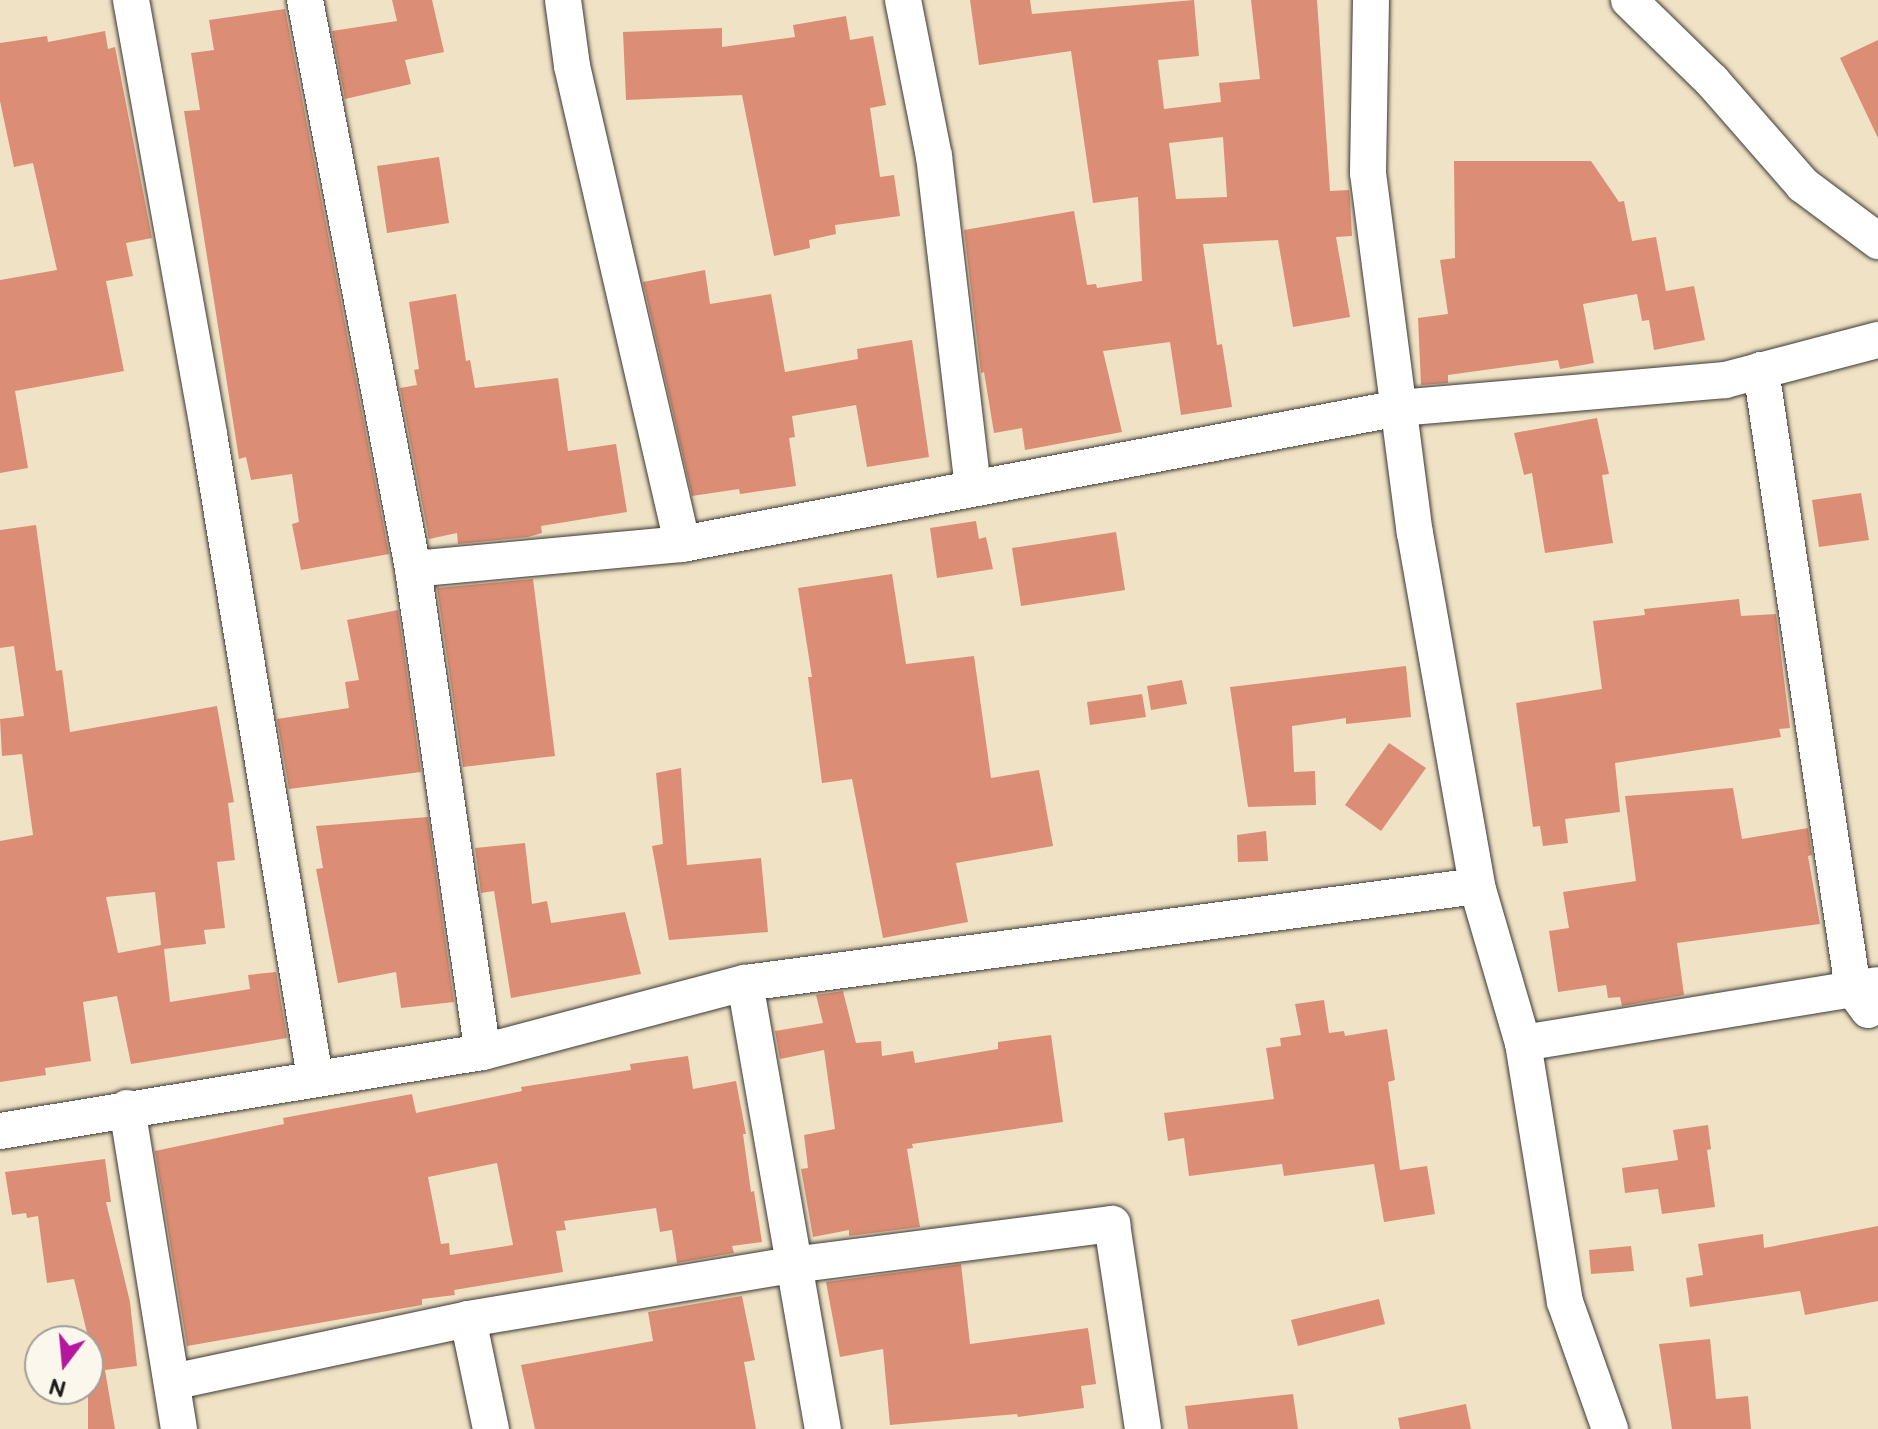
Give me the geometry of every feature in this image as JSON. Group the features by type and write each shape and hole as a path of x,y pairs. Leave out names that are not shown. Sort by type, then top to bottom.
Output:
{"street":[{"path":"131,0 209,434 315,1078"},
{"path":"305,0 413,569 483,1052"},
{"path":"563,0 572,66 682,544"},
{"path":"903,0 934,156 973,488"},
{"path":"1371,0 1368,173 1415,533 1477,886 1523,1043 1565,1302 1610,1429"},
{"path":"1629,0 1712,81 1803,185 1878,241"},
{"path":"413,569 682,544 1399,408 1725,380 1878,340"},
{"path":"1523,1043 1866,995 1761,370"},
{"path":"0,1131 483,1052 745,983 1477,886"},
{"path":"745,983 823,1429"},
{"path":"127,1108 179,1429"},
{"path":"172,1382 468,1319 792,1265 1112,1224 1143,1429"},
{"path":"468,1319 491,1429"}],"building":[{"path":"392,0 432,0 444,52 405,60 411,84 345,99 332,31 397,21"},
{"path":"970,0 1030,0 1032,14 1194,0 1199,56 1158,60 1164,109 1221,102 1219,83 1260,79 1251,0 1317,0 1330,191 1349,190 1350,199 1352,236 1336,237 1350,317 1293,327 1278,240 1203,244 1217,345 1222,344 1232,407 1181,415 1170,342 1103,351 1122,432 1025,450 1022,428 994,433 984,372 981,373 964,230 1074,211 1087,285 1096,284 1097,288 1142,281 1138,197 1093,203 1071,51 979,65","holes":["1223,137 1227,197 1176,199 1169,143"]},
{"path":"285,9 389,554 301,570 292,524 299,522 292,474 251,480 246,457 239,459 184,111 200,110 191,53 214,50 209,20"},
{"path":"846,16 850,40 873,36 886,105 870,108 880,177 894,175 900,216 835,225 836,234 809,240 810,248 774,256 742,95 626,100 623,32 722,28 722,47 795,37 793,25"},
{"path":"105,31 108,49 115,47 152,238 126,243 133,276 106,281 124,371 15,391 28,468 0,473 0,280 57,270 33,163 14,167 0,101 0,43 47,36 48,42"},
{"path":"1878,40 1878,138 1840,58"},
{"path":"439,157 449,223 387,233 377,166"},
{"path":"1454,161 1591,161 1619,202 1624,201 1632,241 1656,237 1666,291 1694,286 1705,340 1654,350 1649,320 1642,321 1637,294 1583,304 1594,363 1560,369 1558,360 1448,375 1448,383 1421,385 1418,318 1448,314 1440,260 1455,258"},
{"path":"705,270 710,304 771,294 785,372 858,359 857,349 912,340 929,457 867,467 856,405 792,416 795,437 789,438 796,486 740,494 739,489 692,496 643,282"},
{"path":"456,294 466,361 470,360 475,388 558,378 568,451 616,444 627,512 541,526 542,533 528,537 458,544 457,533 429,539 400,388 417,385 414,370 419,369 409,302"},
{"path":"1597,418 1609,474 1602,475 1613,543 1545,553 1532,473 1524,475 1514,433"},
{"path":"1861,493 1869,540 1819,547 1812,500"},
{"path":"976,521 979,539 986,537 993,569 937,578 930,528"},
{"path":"36,525 56,671 62,670 70,732 217,706 234,802 228,803 235,860 217,862 225,928 204,930 206,944 164,949 170,1002 250,989 248,975 276,972 287,1038 131,1064 117,996 83,1002 91,1061 45,1068 46,1075 0,1082 0,841 33,835 22,754 2,756 0,719 24,716 14,646 0,648 0,530","holes":["155,892 161,945 118,953 106,897"]},
{"path":"1116,532 1125,590 1021,606 1012,548"},
{"path":"892,574 906,664 974,656 991,778 1039,770 1053,846 956,863 968,922 883,938 852,779 822,783 808,677 812,677 798,588"},
{"path":"533,579 555,756 463,767 437,588"},
{"path":"1739,599 1741,616 1776,614 1790,728 1779,729 1781,737 1615,763 1620,812 1565,819 1568,843 1543,846 1540,826 1533,827 1516,703 1602,689 1593,621 1645,615 1644,609"},
{"path":"398,610 421,772 289,789 277,719 349,708 345,682 359,680 347,620"},
{"path":"1406,666 1411,717 1346,724 1346,718 1292,726 1294,772 1315,771 1316,805 1248,807 1230,687"},
{"path":"1182,680 1187,704 1151,710 1147,686"},
{"path":"1142,694 1146,717 1090,725 1087,702"},
{"path":"1389,743 1426,768 1381,831 1345,805"},
{"path":"681,768 687,865 761,858 768,932 669,940 652,846 663,844 656,773"},
{"path":"1733,788 1742,839 1808,828 1812,855 1808,856 1820,924 1677,943 1684,995 1622,1006 1620,997 1608,998 1606,985 1558,992 1549,931 1569,928 1563,892 1636,881 1625,796"},
{"path":"428,817 454,1002 401,1008 396,972 338,983 316,869 323,868 316,826"},
{"path":"1266,831 1268,861 1238,862 1237,835"},
{"path":"525,843 532,904 547,901 551,923 625,912 641,974 511,998 494,891 481,893 475,848"},
{"path":"843,991 856,1043 881,1041 882,1056 913,1051 915,1063 998,1049 998,1042 1051,1035 1063,1122 912,1144 913,1148 907,1149 920,1227 849,1236 849,1230 813,1237 801,1169 808,1168 804,1135 835,1129 824,1050 780,1059 775,1031 823,1023 816,995"},
{"path":"1324,1000 1329,1033 1344,1031 1345,1036 1387,1029 1395,1080 1388,1082 1400,1170 1427,1166 1435,1214 1384,1222 1374,1164 1284,1176 1282,1164 1189,1176 1184,1138 1168,1141 1164,1113 1274,1099 1266,1048 1281,1046 1280,1038 1301,1035 1295,1004"},
{"path":"688,1056 693,1089 736,1081 746,1134 743,1134 751,1192 754,1191 762,1242 732,1246 734,1253 677,1263 672,1230 660,1232 656,1208 564,1221 566,1230 556,1231 563,1272 454,1290 455,1295 422,1299 422,1305 187,1346 155,1151 284,1124 283,1118 412,1094 416,1113 522,1091 521,1087 631,1070 630,1064","holes":["497,1163 513,1245 450,1255 449,1243 441,1244 428,1177"]},
{"path":"1708,1125 1711,1149 1707,1150 1715,1207 1662,1214 1658,1189 1625,1193 1622,1168 1678,1160 1673,1130"},
{"path":"105,1159 111,1202 106,1202 130,1302 137,1366 105,1370 115,1429 88,1429 88,1405 104,1405 104,1325 85,1325 74,1279 47,1283 38,1216 27,1218 26,1213 12,1215 5,1172"},
{"path":"1878,1226 1878,1301 1805,1315 1800,1291 1690,1307 1686,1278 1703,1275 1698,1244 1763,1234 1764,1248"},
{"path":"1631,1246 1634,1271 1591,1274 1589,1250"},
{"path":"961,1264 970,1344 1088,1328 1096,1384 1081,1386 1084,1408 1018,1417 1017,1414 890,1425 883,1349 840,1357 826,1282"},
{"path":"742,1296 755,1360 744,1362 756,1429 535,1429 521,1365 653,1341 648,1312"},
{"path":"1379,1299 1385,1324 1298,1346 1291,1320"},
{"path":"1710,1339 1716,1399 1748,1396 1751,1429 1672,1429 1659,1344"},
{"path":"1293,1394 1298,1429 1188,1429 1185,1406"},
{"path":"1466,1404 1471,1429 1400,1429 1398,1418"}]}
